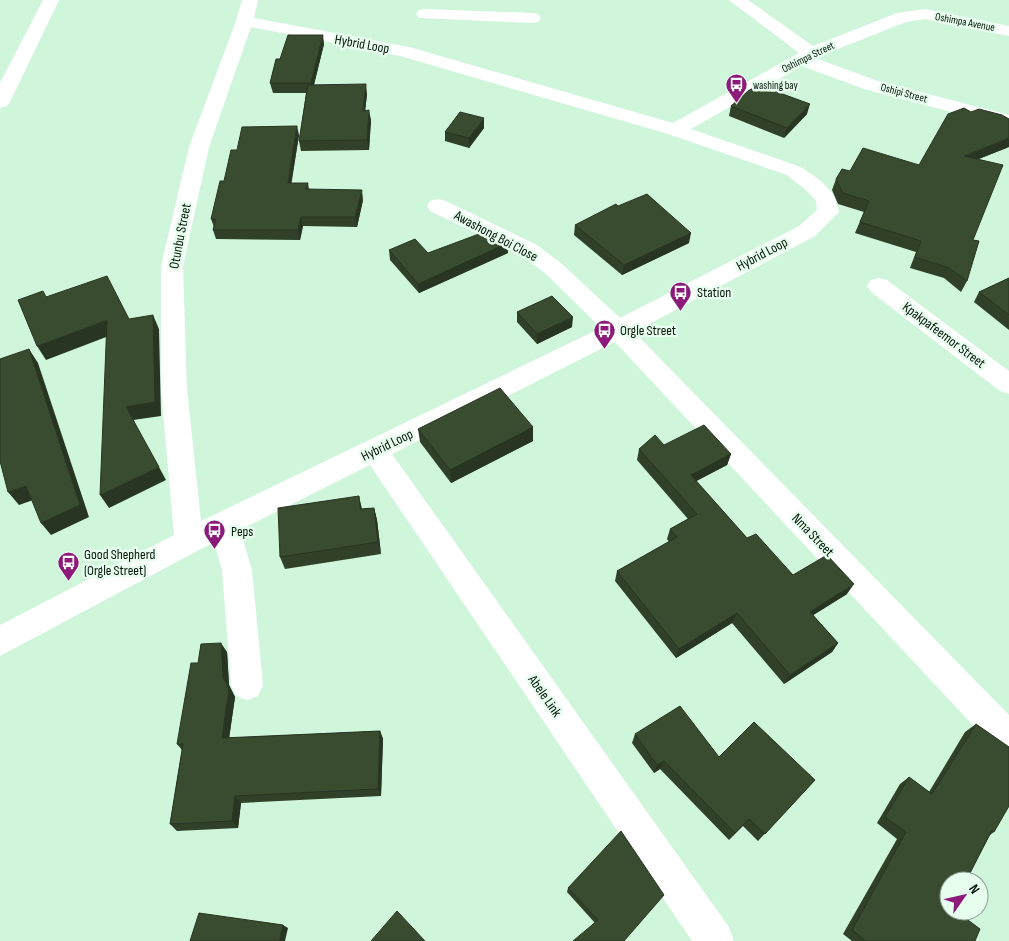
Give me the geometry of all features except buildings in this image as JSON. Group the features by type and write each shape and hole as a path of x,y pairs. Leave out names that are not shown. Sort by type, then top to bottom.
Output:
{"street":[{"path":"0,102 51,0"},
{"name":"Oshipi Street","path":"738,0 805,56 871,85 1009,121"},
{"path":"904,0 914,15"},
{"name":"Hybrid Loop","path":"0,641 189,541 618,330 807,231 828,212 826,200 814,186 794,171 675,130 417,26 248,11"},
{"name":"Otunbu Street","path":"189,541 174,389 172,266 199,147 248,11"},
{"name":"Oshimpa Avenue","path":"891,21 914,15 939,16 1009,31"},
{"path":"417,26 532,18"},
{"name":"Oshimpa Street","path":"675,130 805,56 891,21"},
{"name":"Awashong Boi Close","path":"438,206 529,250 554,269 618,330"},
{"name":"Kpakpafeemor Street","path":"879,286 1009,384"},
{"name":"Nma Street","path":"618,330 1009,739"},
{"name":"Abele Link","path":"375,451 715,941"},
{"path":"224,524 237,570 247,685"}],"place":[{"name":"washing bay","path":"737,104"},
{"name":"Station","path":"681,311"},
{"name":"Orgle Street","path":"604,349"},
{"name":"Peps","path":"215,550"},
{"name":"Good Shepherd (Orgle Street)","path":"68,581"}]}
